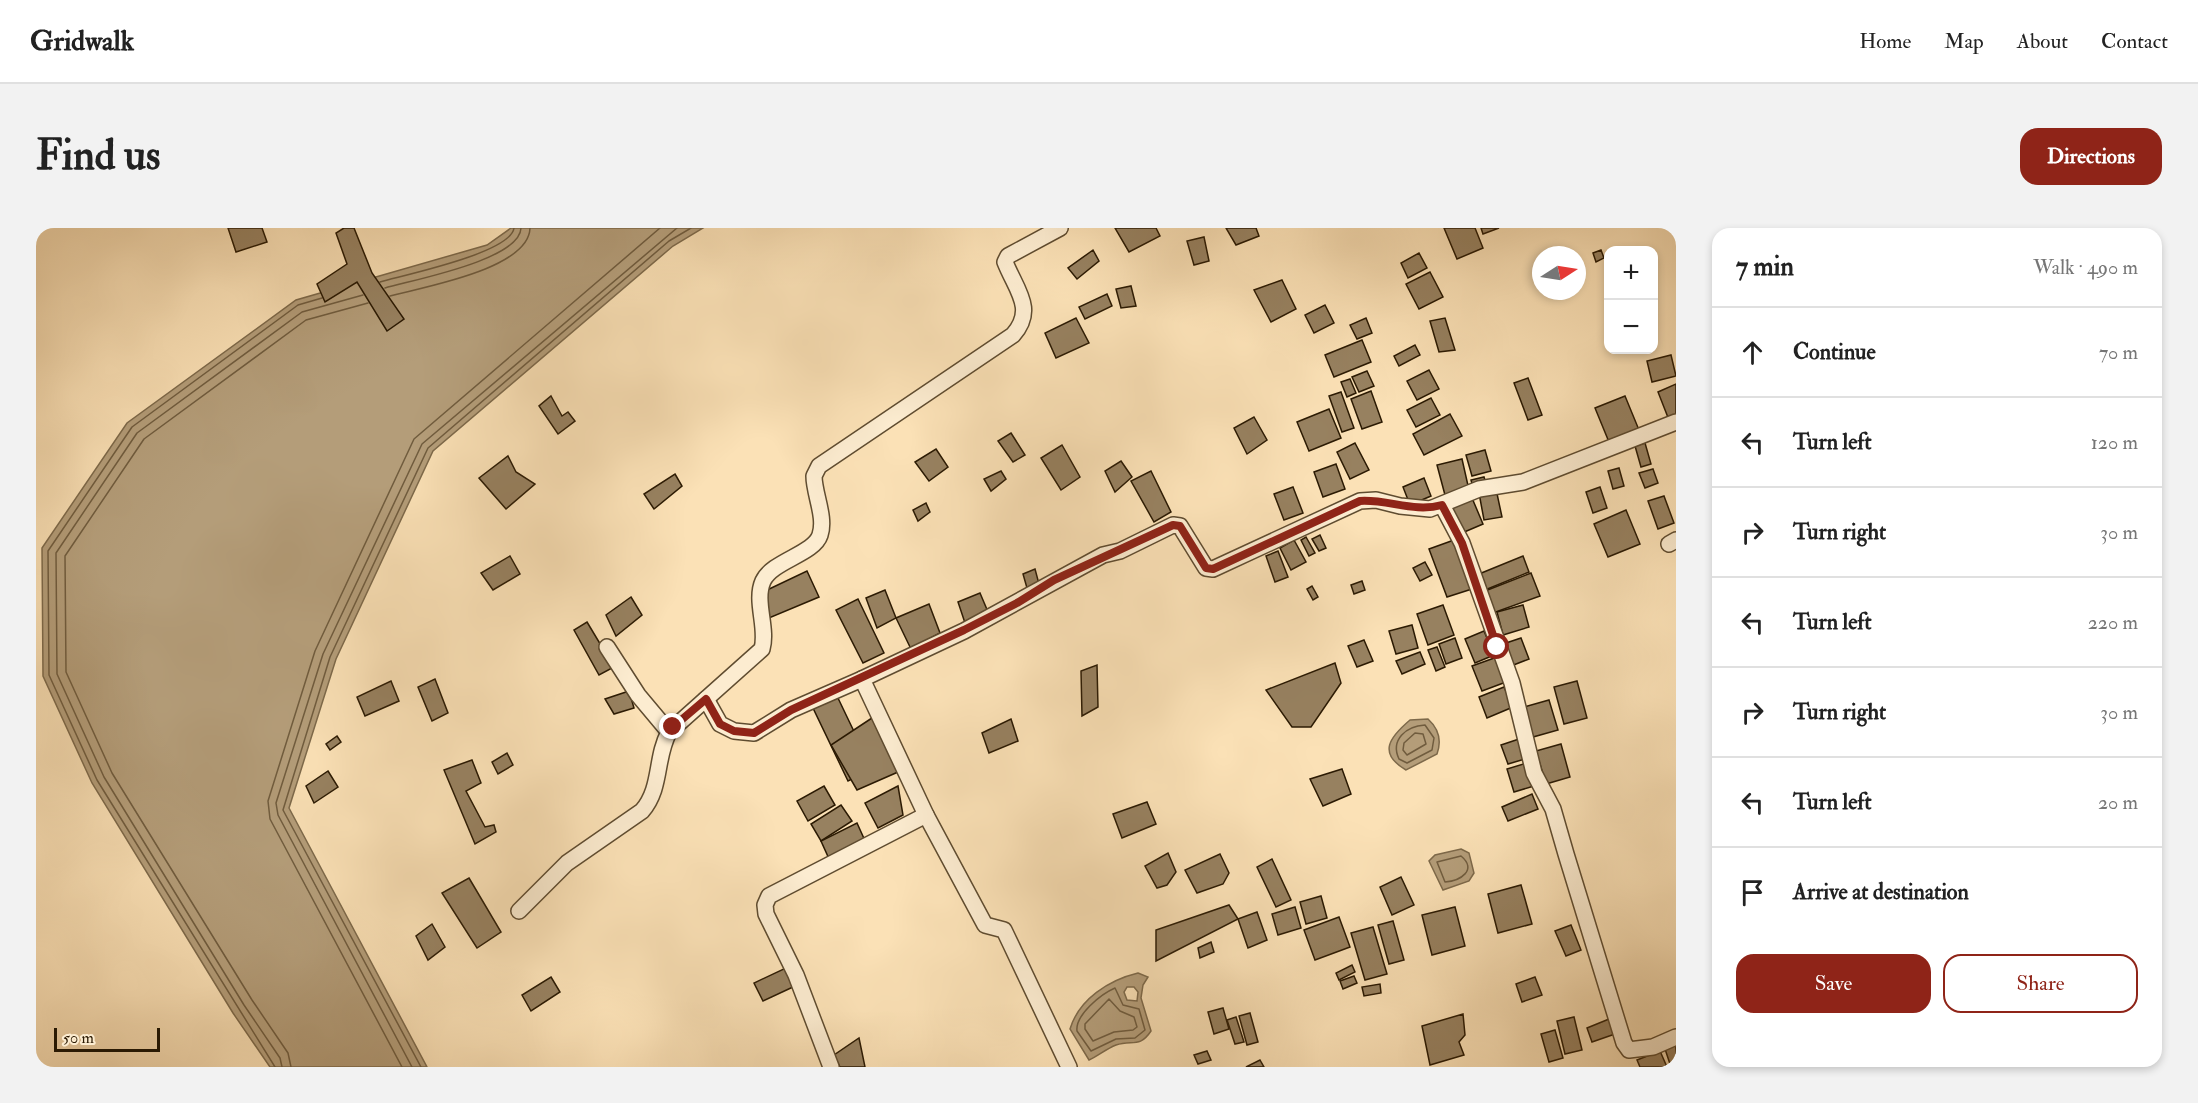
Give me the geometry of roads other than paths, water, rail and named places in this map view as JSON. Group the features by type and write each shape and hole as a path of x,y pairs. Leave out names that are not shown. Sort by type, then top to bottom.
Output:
{"street":[{"path":"519,910 567,863 627,823 646,806 657,784 663,743 669,732 762,649 764,639 760,593 762,582 768,573 813,544 820,536 814,476 819,466 1013,335 1022,325 1025,308 1005,262 1008,256 1060,228"},
{"path":"706,699 720,724 734,731 754,733 791,710 964,630 1103,555 1120,551 1173,525 1180,526 1206,568 1213,569 1360,501 1376,500 1400,506 1430,508 1479,489 1523,482 1676,422"},
{"path":"1442,505 1462,543 1512,683 1534,773 1560,827 1624,1043 1629,1050 1653,1047 1676,1037"},
{"path":"607,647 638,695 669,732"},
{"path":"862,679 908,783 985,925 1004,930 1069,1067"},
{"path":"831,1067 796,975 766,914 765,905 769,896 792,883 926,815"}],"water":[{"path":"511,228 703,228 673,246 433,451 336,659 289,808 427,1067 270,1067 233,1013 92,783 43,676 42,548 127,423 296,300 487,245"},
{"path":"1428,719 1438,735 1437,754 1406,770 1397,764 1389,751 1392,739 1410,720"},
{"path":"1461,849 1469,853 1474,873 1469,881 1443,890 1429,861 1435,855"},
{"path":"1138,973 1148,977 1143,985 1141,998 1151,1031 1139,1042 1116,1045 1089,1060 1070,1029 1074,1018 1097,992 1127,976","holes":["1127,987 1134,987 1138,992 1137,1001 1127,1000 1124,992"]}]}
